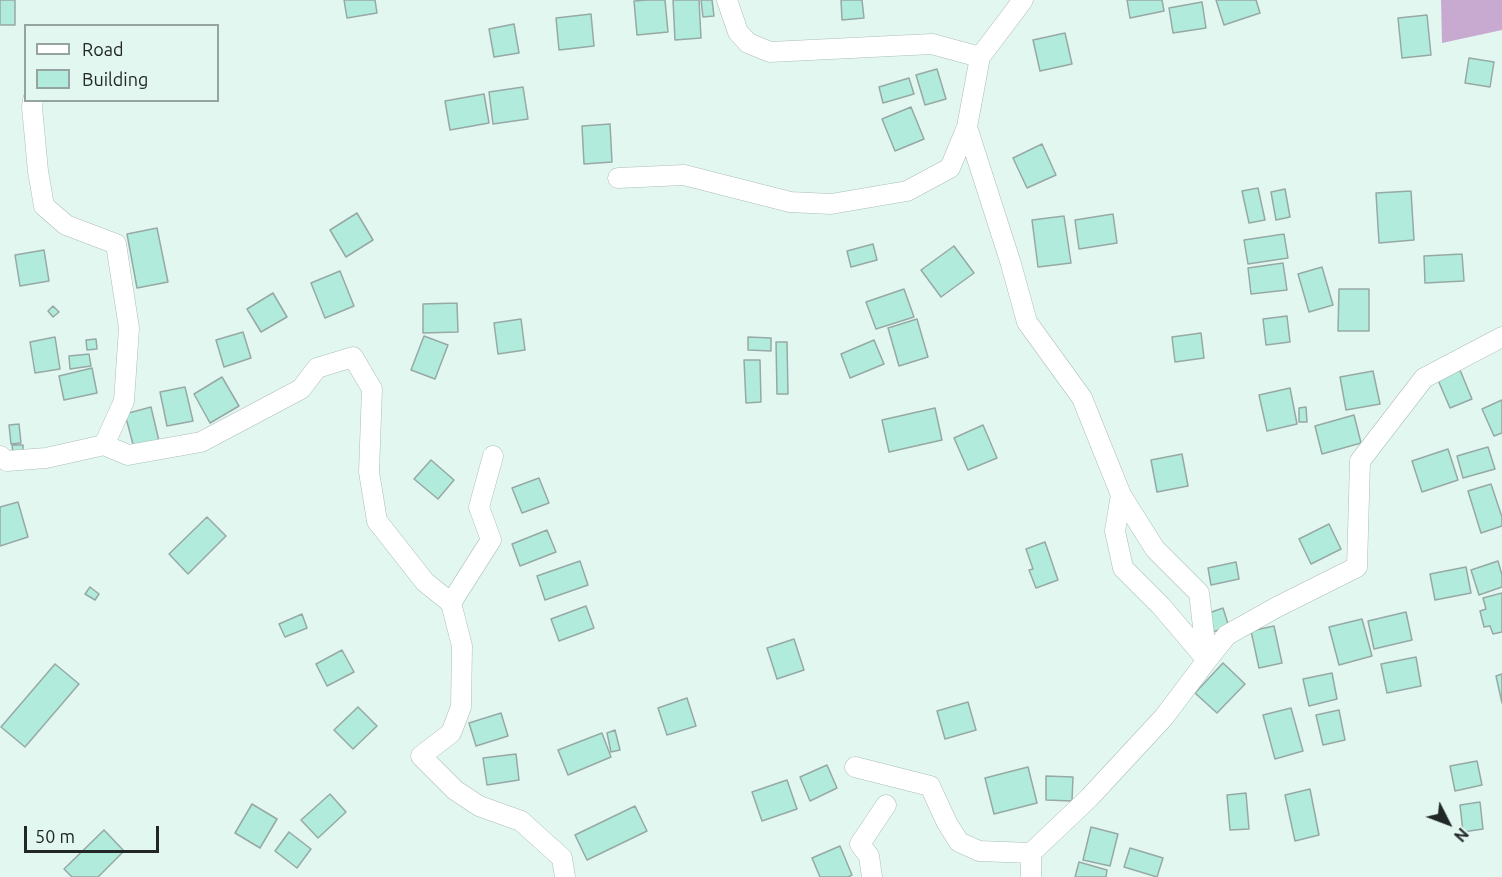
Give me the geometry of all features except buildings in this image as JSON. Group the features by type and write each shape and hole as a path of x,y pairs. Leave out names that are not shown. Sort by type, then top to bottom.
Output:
{"street":[{"path":"726,0 738,32 748,43 770,52 932,44 980,57"},
{"path":"618,178 684,175 790,202 831,204 907,191 950,168 967,127 980,57 1023,0"},
{"path":"33,102 38,171 44,206 66,225 116,244 129,328 124,401 104,446"},
{"path":"967,127 1027,322 1082,398 1121,495 1155,549 1199,593 1208,660"},
{"path":"855,767 930,786 947,823 959,842 979,852 1031,853 1089,798 1164,717 1227,635 1276,607 1357,567 1360,461 1424,378 1502,337"},
{"path":"0,456 7,461 46,458 104,446 128,455 201,442 301,389 317,368 353,357 372,389 369,472 377,521 425,582 451,603 462,646 461,707 452,733 421,756 455,790 479,806 521,821 562,858 565,877"},
{"path":"451,603 491,540 479,507 493,456"},
{"path":"1121,495 1115,531 1123,568 1161,606 1208,660"},
{"path":"872,877 869,856 860,844 886,805"},
{"path":"1031,853 1031,877"}],"shaded area":[{"path":"1441,0 1502,0 1502,30 1442,43"}]}
